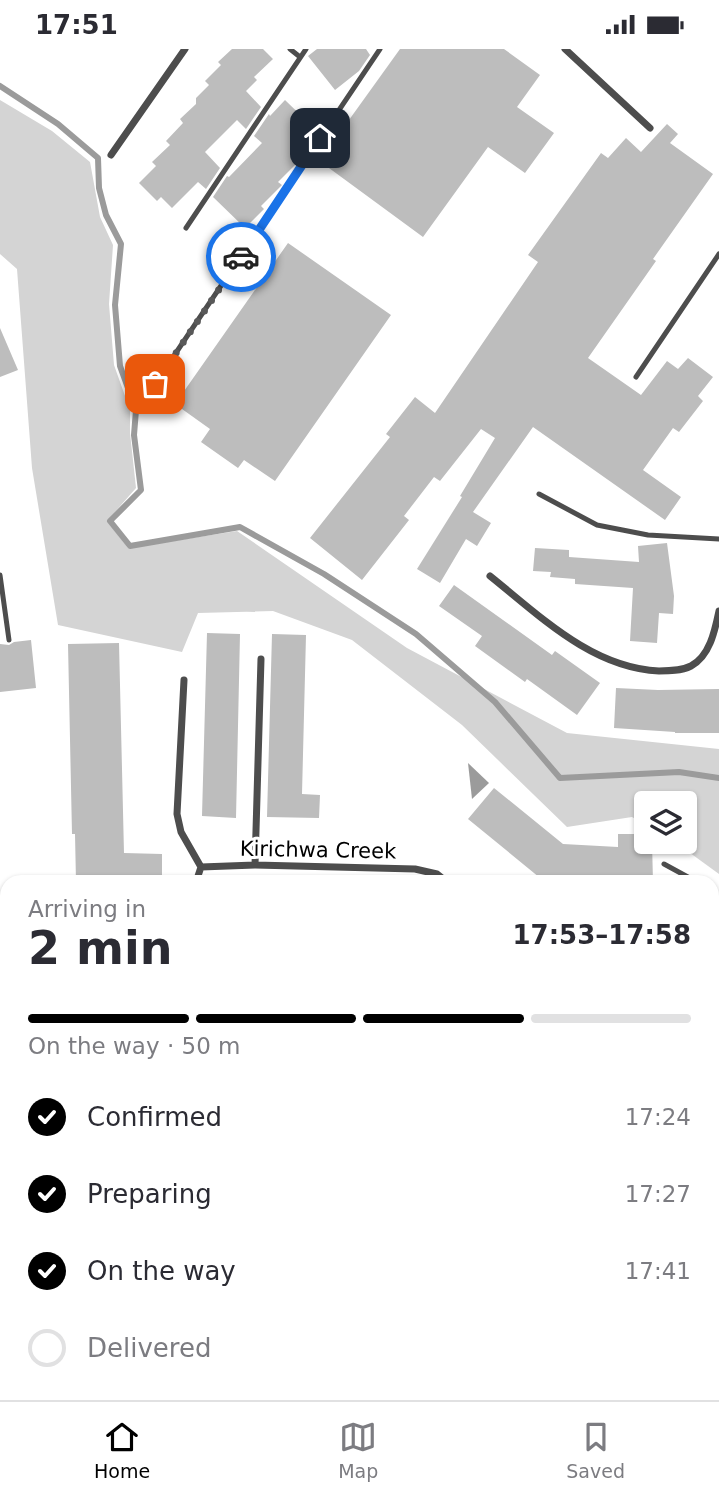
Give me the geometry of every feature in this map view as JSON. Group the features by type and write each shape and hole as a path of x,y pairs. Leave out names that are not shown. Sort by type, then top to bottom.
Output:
{"street":[{"path":"111,155 185,49"},
{"path":"565,49 650,128"},
{"path":"490,576 566,637 608,660 649,670 673,671 691,666 710,644 719,611"},
{"path":"256,865 261,659"},
{"path":"184,680 177,814 181,832 201,867 198,875"},
{"name":"Kirichwa Creek","path":"201,867 256,865 415,869 438,875"}],"lane":[{"path":"290,49 300,57"},
{"path":"186,228 306,49"},
{"path":"155,384 380,49"},
{"path":"636,377 719,254"},
{"path":"539,494 597,525 648,535 719,540"},
{"path":"0,575 9,641"},
{"path":"664,864 684,875"}],"shaded area":[{"path":"0,100 52,131 90,162 100,217 113,245 109,304 114,365 130,410 136,488 107,521 128,548 237,531 407,648 567,733 719,749 719,874 692,854 697,854 697,791 634,791 634,818 567,827 462,725 352,640 273,611 198,613 182,652 58,625 32,468 17,269 0,254"},
{"path":"468,763 489,783 472,799"}],"building":[{"path":"232,49 263,49 273,59 254,77 257,80 246,91 261,107 246,129 237,120 205,152 220,168 206,189 198,182 172,208 161,197 157,201 139,183 156,166 152,162 170,145 166,141 183,123 180,119 196,104 196,98 209,85 205,81 221,65 218,62"},
{"path":"317,49 366,49 370,55 359,71 335,90 308,56"},
{"path":"400,49 504,49 540,75 517,107 554,133 525,173 488,147 423,237 314,157 325,140 331,145"},
{"path":"285,100 318,132 298,162 278,182 282,185 261,206 264,209 245,228 213,197 227,176 262,143 254,136 269,114 270,116"},
{"path":"667,124 678,134 670,143 713,174 588,358 641,395 667,361 678,369 688,358 713,377 698,396 703,401 679,432 673,428 643,470 681,497 665,520 533,427 473,512 491,523 477,546 466,539 440,583 417,569 495,438 481,429 440,481 434,477 404,516 409,520 362,580 310,538 390,437 386,434 415,397 435,413 538,262 528,255 601,153 608,158 626,138 641,152"},
{"path":"288,243 391,315 275,481 244,460 238,468 201,442 210,429 175,404"},
{"path":"0,328 18,370 0,377"},
{"path":"667,543 674,596 673,614 659,613 657,643 630,641 633,588 575,584 575,579 550,577 551,572 533,571 535,548 569,550 569,557 639,562 638,546"},
{"path":"454,585 552,655 555,651 600,683 577,715 475,646 482,636 439,606"},
{"path":"207,633 240,634 236,818 202,816"},
{"path":"272,634 306,635 302,794 320,795 319,818 267,817"},
{"path":"31,640 36,688 0,692 0,644 9,645"},
{"path":"119,643 124,853 162,854 162,875 76,875 75,834 72,834 68,644"},
{"path":"616,688 719,689 719,733 614,728"},
{"path":"494,788 563,844 618,847 618,834 634,834 634,854 652,854 653,875 536,875 468,819"}],"waterway":[{"path":"0,86 58,124 98,158 99,188 106,215 121,244 115,305 120,366 136,410 134,435 141,490 110,521 130,546 240,527 324,574 416,634 495,702 560,778 679,772 719,778"}],"way so far":[{"path":"155,384 241,257"}],"route":[{"path":"241,257 320,138"}]}
